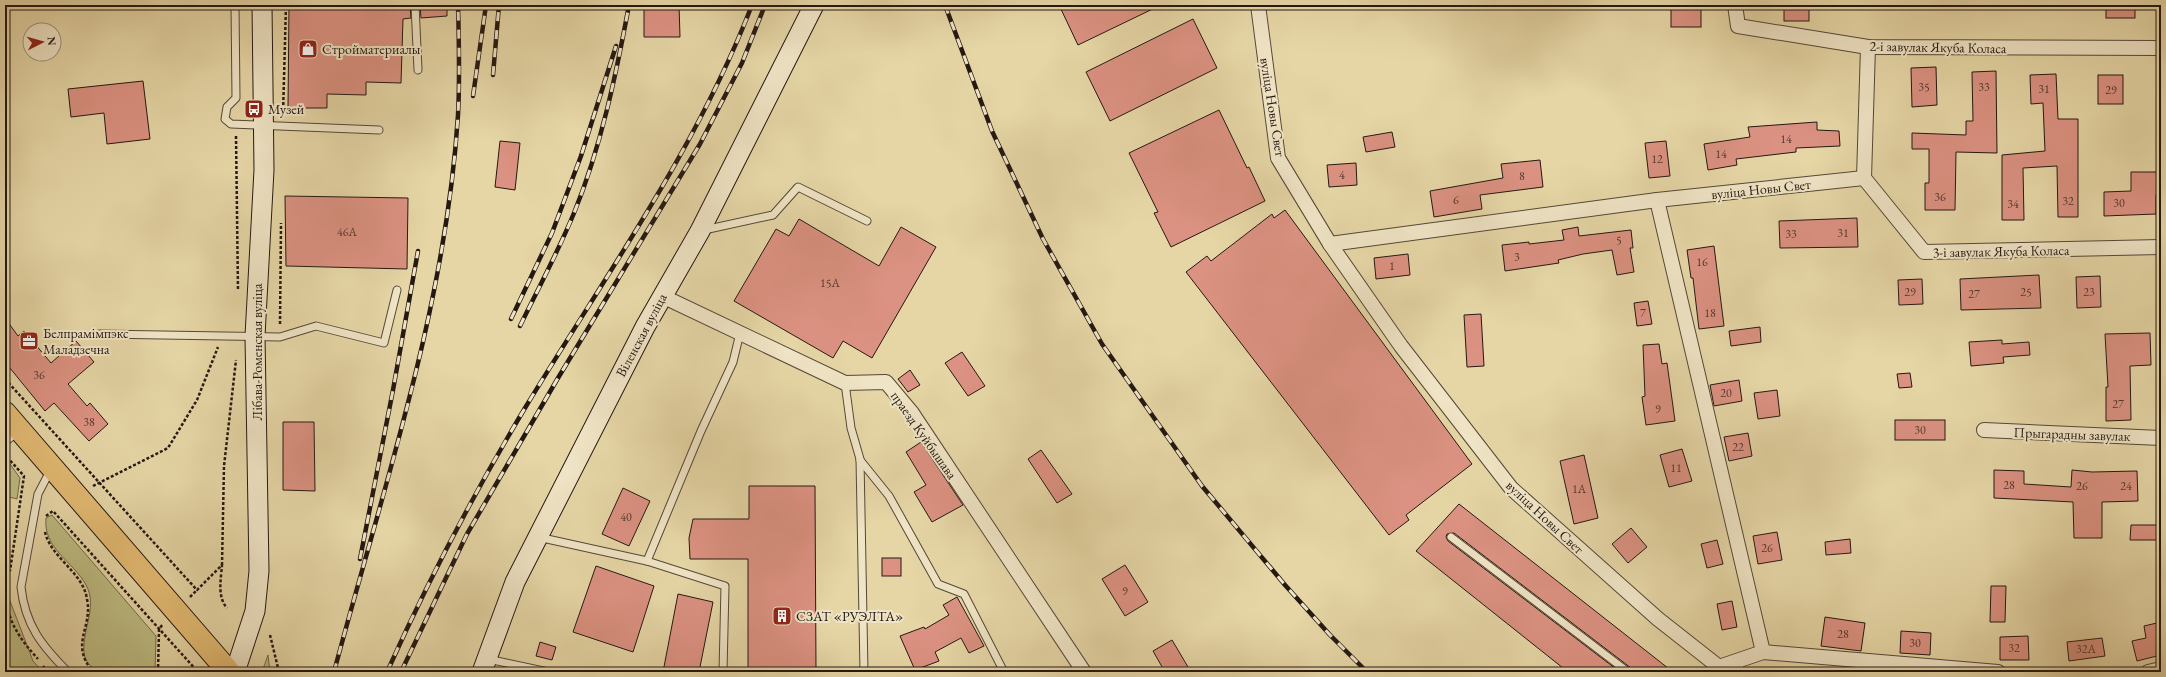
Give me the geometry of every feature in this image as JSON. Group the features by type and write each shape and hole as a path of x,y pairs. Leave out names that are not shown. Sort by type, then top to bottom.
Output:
{"main road":[{"name":"Лібава-Роменская вуліца","path":"235,672 255,611 258,589 246,336 264,170 262,5"},
{"name":"Віленская вуліца","path":"485,665 515,582 662,296 700,231 814,5"},
{"path":"5,413 12,437 51,469 229,672"}],"street":[{"name":"вуліца Новы Свет","path":"1258,5 1278,158 1330,244 1401,346 1511,488 1658,619 1718,667 1739,666 1763,652 1998,672"},
{"name":"2-і завулак Якуба Коласа","path":"1735,5 1738,26 1868,47 2161,48"},
{"path":"1864,178 1868,47"},
{"name":"вуліца Новы Свет","path":"1330,244 1657,200 1864,178"},
{"name":"3-і завулак Якуба Коласа","path":"1864,178 1924,252 2161,247"},
{"path":"1657,200 1763,652"},
{"name":"праезд Куйбышава","path":"662,296 845,383 886,382 912,413 1084,672"},
{"name":"Прыгарадны завулак","path":"1984,430 2161,438"},
{"path":"2148,672 2161,669"}],"lane":[{"path":"235,5 236,98 227,107 225,119 231,124 379,130"},
{"path":"415,5 418,70"},
{"path":"700,231 773,215 798,187 867,221"},
{"path":"99,334 280,337 316,326 384,343 397,290"},
{"path":"647,561 701,431 733,362 740,333"},
{"path":"845,383 851,428 860,459 864,672"},
{"path":"860,459 889,496 938,584 964,594 1004,672"},
{"path":"51,469 38,494 21,587 23,602 35,633 44,648 68,672"},
{"path":"538,537 647,561 725,586 723,672"},
{"path":"1451,537 1628,672"},
{"path":"485,665 548,672"}],"path":[{"path":"283,127 286,5"},
{"path":"235,124 238,298"},
{"path":"228,608 224,604 220,587 222,565 224,466 246,336"},
{"path":"74,495 168,448 197,400 222,337"},
{"path":"5,379 197,590 222,565"},
{"path":"7,457 24,476"},
{"path":"44,518 53,510 198,672"},
{"path":"44,528 46,538 54,550 84,586 88,600 88,612 82,642 82,655 93,672"},
{"path":"158,672 159,628"},
{"path":"270,635 279,672"}],"shaded area":[{"path":"10,464 20,478 17,499 5,496 5,469"},
{"path":"52,515 156,636 155,672 97,672 86,660 84,640 90,612 89,594 86,585 60,554 49,538 46,529 46,518"},
{"path":"5,588 33,661 43,672 8,672 5,666"},
{"path":"268,655 270,672 262,672"}],"building":[{"path":"289,5 410,5 411,18 403,19 401,83 366,82 366,95 327,94 327,108 288,108"},
{"path":"420,5 447,5 447,16 421,18"},
{"path":"644,5 679,5 680,37 644,37"},
{"path":"1059,5 1161,5 1078,45"},
{"path":"1671,5 1701,5 1701,27 1671,27"},
{"path":"1784,5 1809,5 1809,21 1784,21"},
{"path":"2106,5 2135,5 2135,18 2106,18"},
{"path":"1193,19 1217,68 1110,121 1086,72"},
{"path":"1936,67 1937,105 1912,107 1911,68"},
{"path":"1996,71 1997,153 1956,152 1955,210 1925,210 1925,183 1929,183 1929,149 1912,149 1912,133 1966,135 1966,121 1973,121 1972,72"},
{"path":"2056,74 2058,119 2078,119 2078,217 2058,217 2057,166 2023,168 2024,220 2002,220 2002,155 2045,151 2043,103 2031,104 2030,75"},
{"path":"2098,75 2123,75 2123,104 2098,104"},
{"path":"143,81 150,139 107,144 104,113 71,117 68,89"},
{"path":"1219,110 1265,201 1171,247 1154,213 1158,212 1129,153"},
{"path":"1817,122 1817,130 1839,131 1840,146 1796,148 1796,152 1736,159 1737,165 1708,170 1704,144 1750,137 1748,127"},
{"path":"1392,132 1395,147 1366,152 1363,137"},
{"path":"500,141 520,143 515,190 495,187"},
{"path":"1666,141 1670,176 1649,178 1645,143"},
{"path":"1540,160 1543,187 1480,195 1482,209 1434,217 1430,191 1503,178 1501,164"},
{"path":"1356,163 1357,185 1329,187 1327,165"},
{"path":"2131,172 2161,172 2161,195 2156,195 2156,214 2104,216 2104,192 2131,191"},
{"path":"285,196 408,198 407,269 286,266"},
{"path":"1285,210 1472,464 1406,515 1409,520 1389,535 1186,272 1207,256 1211,261 1272,214 1274,218"},
{"path":"1857,218 1858,247 1780,248 1779,221"},
{"path":"799,219 879,266 901,227 936,247 872,358 843,341 833,358 734,301 776,229 789,236"},
{"path":"1578,227 1579,236 1631,230 1633,248 1630,248 1634,272 1617,275 1612,250 1583,254 1558,260 1559,263 1505,271 1502,245 1564,240 1562,230"},
{"path":"1714,246 1724,326 1699,329 1693,278 1691,278 1687,250"},
{"path":"1408,254 1410,275 1376,279 1374,258"},
{"path":"2039,275 2041,308 1961,310 1960,279"},
{"path":"2100,276 2101,307 2077,308 2076,277"},
{"path":"1922,279 1923,304 1899,305 1898,280"},
{"path":"1648,301 1652,324 1637,326 1634,303"},
{"path":"1481,314 1484,366 1467,367 1464,315"},
{"path":"5,318 18,336 24,331 51,363 76,341 94,362 68,384 87,406 90,403 108,424 89,441 54,403 45,411 5,362"},
{"path":"1760,327 1761,342 1731,346 1729,331"},
{"path":"2150,333 2151,365 2130,366 2131,420 2106,421 2106,387 2108,387 2105,334"},
{"path":"2002,340 2002,344 2029,342 2030,355 2003,357 2004,363 1971,366 1969,342"},
{"path":"1659,344 1662,364 1667,363 1675,421 1646,425 1642,397 1645,396 1643,345"},
{"path":"962,352 985,386 968,396 945,363"},
{"path":"910,370 920,385 908,392 898,379"},
{"path":"1910,373 1912,387 1899,388 1897,374"},
{"path":"1739,380 1742,401 1714,406 1710,385"},
{"path":"1777,390 1780,416 1758,419 1754,393"},
{"path":"1895,420 1945,420 1945,440 1895,440"},
{"path":"283,422 314,422 315,491 283,490"},
{"path":"1748,433 1752,456 1729,461 1724,437"},
{"path":"921,442 963,505 932,522 914,492 926,485 906,452"},
{"path":"1682,449 1692,481 1669,487 1660,455"},
{"path":"1041,450 1072,494 1057,503 1028,459"},
{"path":"1584,455 1598,518 1574,524 1560,461"},
{"path":"1994,470 2024,471 2024,484 2071,487 2072,470 2092,472 2137,471 2138,501 2102,502 2102,538 2074,538 2073,502 1994,498"},
{"name":"СЗАТ «РУЭЛТА»","path":"749,486 815,486 816,672 748,672 748,559 690,559 689,538 693,519 749,519"},
{"path":"623,488 650,501 629,546 602,534"},
{"path":"1459,504 1673,672 1633,672 1631,668 1454,533 1447,534 1446,537 1448,541 1620,672 1568,672 1416,551"},
{"path":"2131,525 2161,525 2161,540 2130,540"},
{"path":"1631,528 1647,547 1628,563 1612,544"},
{"path":"1777,532 1782,560 1758,564 1753,536"},
{"path":"1850,539 1851,553 1826,555 1825,542"},
{"path":"1717,540 1723,564 1707,568 1701,544"},
{"path":"882,558 901,558 901,576 882,576"},
{"path":"1125,565 1148,602 1125,616 1102,579"},
{"path":"596,566 654,586 633,652 573,632"},
{"path":"1991,586 2006,586 2005,622 1990,622"},
{"path":"678,594 713,602 699,672 663,672"},
{"path":"957,597 984,646 969,653 961,638 935,652 939,661 915,670 900,636 924,627 925,629 949,615 943,605"},
{"path":"1732,601 1737,627 1722,630 1717,604"},
{"path":"1825,617 1865,623 1861,651 1821,646"},
{"path":"2161,622 2161,655 2137,661 2132,641 2146,638 2144,626"},
{"path":"1901,631 1931,633 1930,655 1900,653"},
{"path":"2028,636 2029,660 2000,660 2000,637"},
{"path":"2102,638 2105,656 2069,661 2067,642"},
{"path":"1172,640 1191,672 1165,672 1153,651"},
{"path":"540,642 556,647 552,660 536,656"}],"railway":[{"path":"334,672 410,396 440,257 451,186 458,115 458,5"},
{"path":"473,96 486,5"},
{"path":"493,75 499,5"},
{"path":"520,326 561,242 584,188 607,110 629,5"},
{"path":"387,672 435,571 488,472 525,408 648,211 677,161 704,111 729,59 752,5"},
{"path":"401,672 467,534 558,378 700,144 742,63 765,5"},
{"path":"945,5 992,131 1043,239 1102,344 1202,486 1285,585 1330,635 1367,672"},
{"path":"511,319 552,233 581,156 616,46"},
{"path":"360,559 418,251"}],"place":[{"name":"Стройматериалы","path":"308,49"},
{"name":"Музей","path":"254,109"},
{"name":"Белпрамімпэкс Маладзечна","path":"29,341"},
{"name":"СЗАТ «РУЭЛТА»","path":"782,616"}]}
